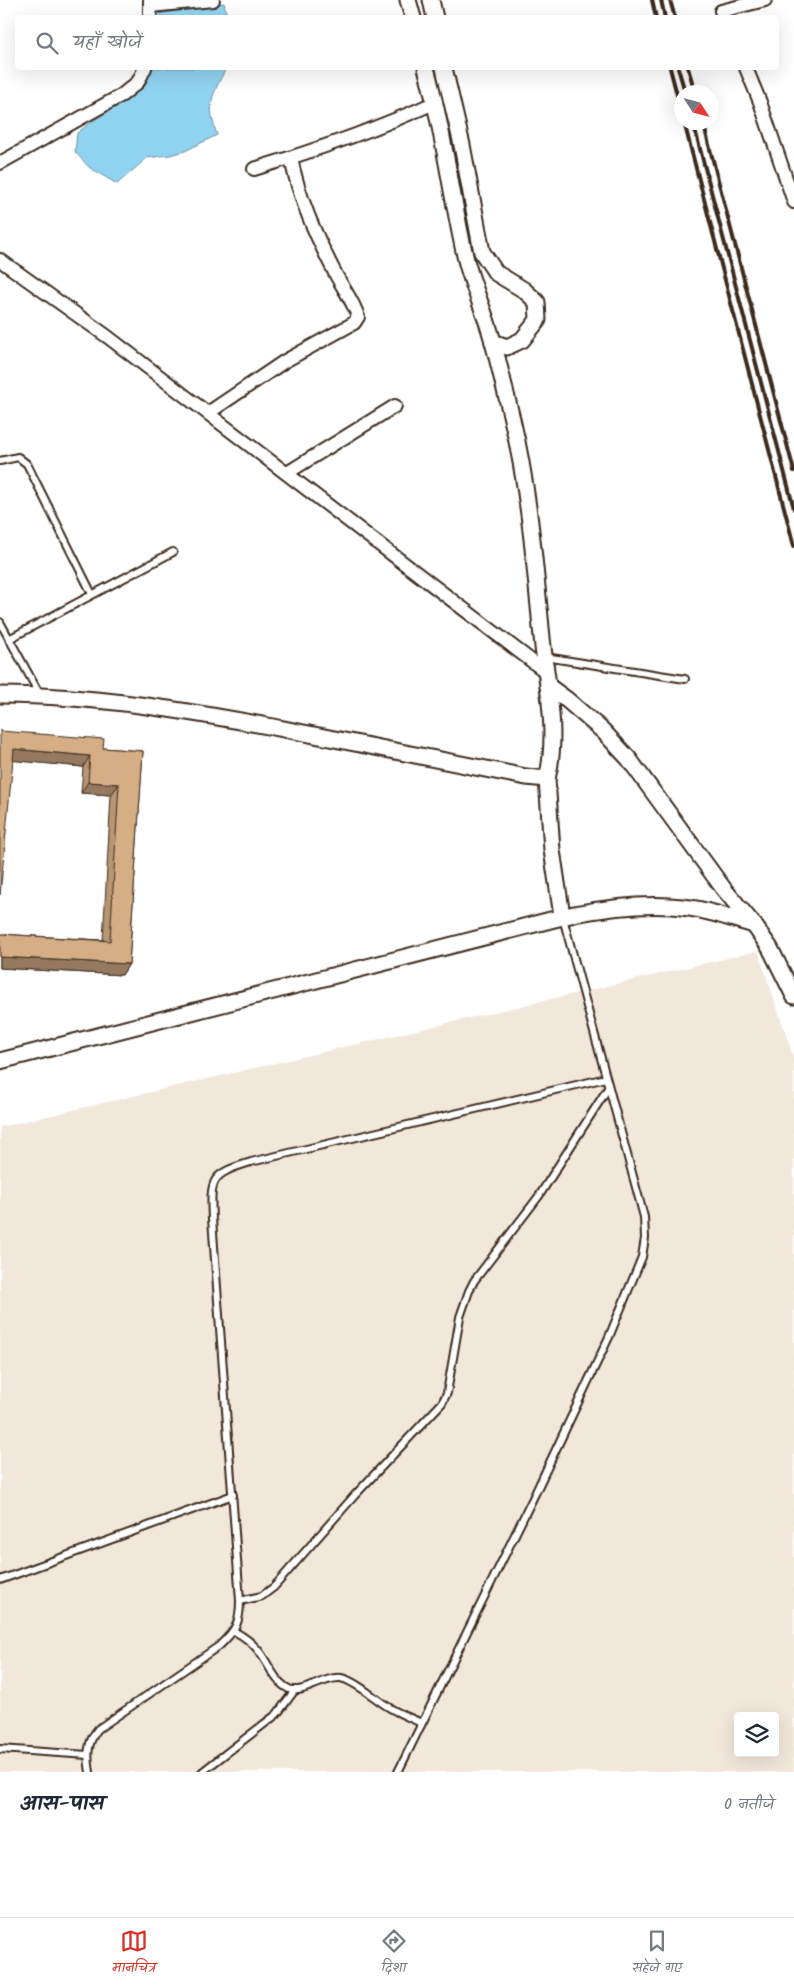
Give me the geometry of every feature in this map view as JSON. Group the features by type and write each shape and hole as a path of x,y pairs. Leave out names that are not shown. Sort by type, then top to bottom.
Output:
{"street":[{"path":"150,8 213,0"},
{"path":"408,0 412,15"},
{"path":"431,0 434,15"},
{"path":"720,9 765,0"},
{"path":"0,163 122,95 138,82 144,70"},
{"path":"427,70 434,95 466,262 493,342 513,421 527,496 536,562 547,679 551,750 547,779 552,850 562,916"},
{"path":"444,70 462,145 482,252 496,273 524,290 537,302 538,320 522,340 507,348 493,342"},
{"path":"747,70 760,102 794,202"},
{"path":"254,169 291,158 389,123 434,95"},
{"path":"208,413 285,361 354,323 358,317 303,203 296,183 291,158"},
{"path":"0,260 108,337 287,473 547,679 566,699 603,731 629,759 723,888 754,925 770,948 794,996"},
{"path":"287,473 395,406"},
{"path":"0,695 40,695 137,705 235,720 526,777 547,779"},
{"path":"0,1061 562,916 594,911 673,905 693,908 754,925"}],"lane":[{"path":"0,461 18,457 27,464 92,594"},
{"path":"9,639 173,552"},
{"path":"0,622 40,695"},
{"path":"544,656 685,679"},
{"path":"398,1772 534,1498 629,1293 642,1257 645,1238 644,1217 562,916"},
{"path":"90,1772 88,1755 90,1742 98,1730 219,1646 234,1631 240,1615 212,1219 211,1194 212,1184 216,1178 233,1167 251,1162 606,1078"},
{"path":"240,1600 262,1596 274,1587 355,1495 442,1403 447,1393 460,1317 471,1286 539,1196 608,1088"},
{"path":"0,1580 232,1496"},
{"path":"234,1631 250,1641 280,1681 289,1689 295,1690 331,1678 345,1679 392,1709 422,1723"},
{"path":"202,1772 277,1714 295,1690"},
{"path":"0,1749 88,1755"}],"shaded area":[{"path":"758,951 794,1059 794,1772 0,1772 0,1127"}],"water":[{"path":"224,3 227,15 158,15"},
{"path":"148,70 225,70 214,93 211,107 217,135 185,151 147,158 117,184 90,168 75,152 77,133 127,97 143,79"}],"building":[{"path":"0,731 104,739 103,748 143,751 129,964 0,957 0,934 110,941 119,784 88,782 90,756 14,749 0,895"}],"railway":[{"path":"652,0 655,15"},
{"path":"661,0 664,15"},
{"path":"670,0 674,15"},
{"path":"671,70 674,85"},
{"path":"679,70 683,85"},
{"path":"689,70 693,85"},
{"path":"686,130 794,546"},
{"path":"695,130 794,509"},
{"path":"705,130 794,471"}]}
